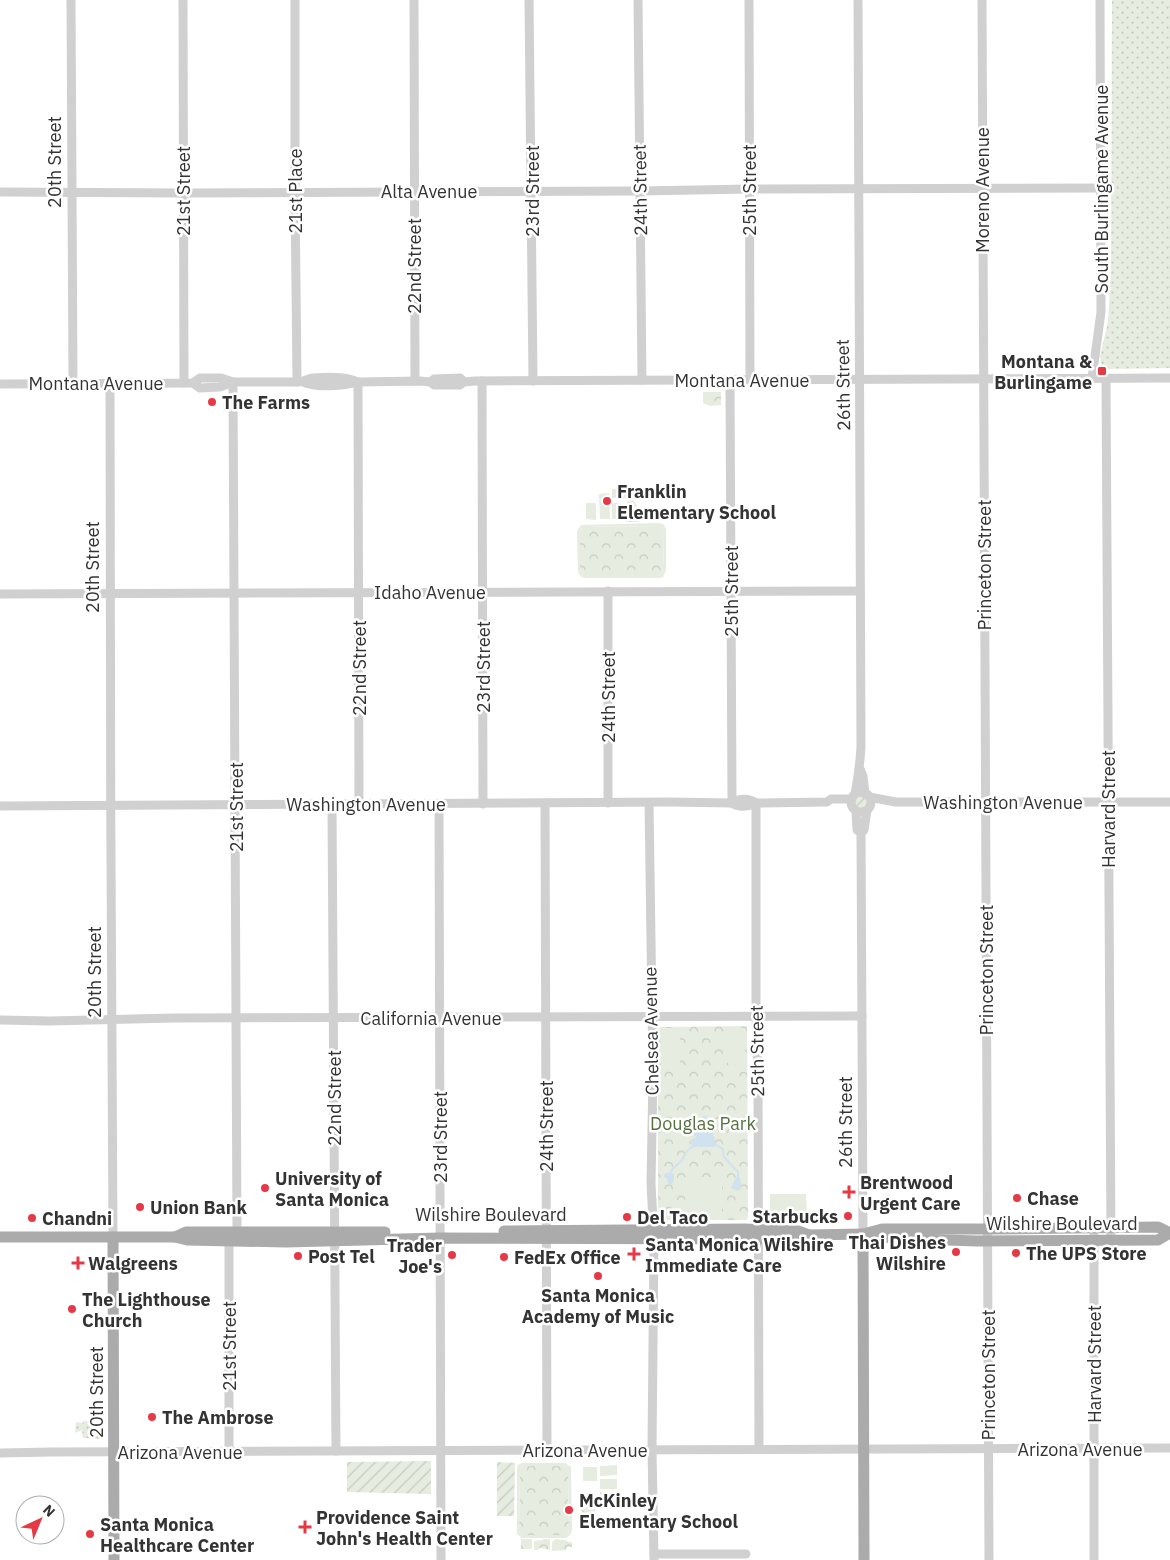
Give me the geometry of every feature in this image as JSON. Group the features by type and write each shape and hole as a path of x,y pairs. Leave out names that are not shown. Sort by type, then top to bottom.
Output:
{"main road":[{"name":"Wilshire Boulevard","path":"175,1238 186,1232 229,1238 286,1242 334,1235 758,1234 798,1238 809,1235 863,1234 892,1238 987,1235 1093,1227 1158,1227 1170,1233"},
{"name":"Wilshire Boulevard","path":"987,1235 1094,1240 1158,1240 1170,1233"},
{"name":"26th Street","path":"863,1234 864,1560"},
{"name":"Wilshire Boulevard","path":"0,1238 112,1237 175,1238 187,1240 229,1238"},
{"name":"20th Street","path":"112,1237 114,1560"}],"street":[{"name":"20th Street","path":"71,0 73,384"},
{"name":"21st Street","path":"183,0 183,193 188,383"},
{"name":"21st Place","path":"295,0 295,192 300,382"},
{"name":"22nd Street","path":"414,0 415,382"},
{"name":"23rd Street","path":"530,0 533,381"},
{"name":"24th Street","path":"638,0 642,380"},
{"name":"25th Street","path":"748,0 750,380"},
{"name":"26th Street","path":"858,0 861,747 860,769 857,775 854,803 857,830 861,833"},
{"name":"Moreno Avenue","path":"982,0 983,379"},
{"name":"South Burlingame Avenue","path":"1092,378 1101,312 1100,0"},
{"name":"Alta Avenue","path":"0,192 183,193 640,191 749,188 1100,188"},
{"name":"Montana Avenue","path":"0,384 188,383 200,378 221,378 233,382 300,382 310,378 350,378 358,382 430,382 434,385 460,385 464,382 482,381 1170,378"},
{"name":"Princeton Street","path":"983,379 989,1560"},
{"name":"Harvard Street","path":"1106,379 1111,1240"},
{"name":"25th Street","path":"730,380 732,802"},
{"name":"23rd Street","path":"482,381 484,592 483,804"},
{"name":"21st Street","path":"229,1452 229,1238 236,1018 233,382"},
{"name":"22nd Street","path":"358,382 359,804"},
{"name":"20th Street","path":"110,383 112,1237"},
{"name":"24th Street","path":"608,591 608,803"},
{"name":"Idaho Avenue","path":"0,594 860,591"},
{"name":"26th Street","path":"860,769 864,776 868,802 864,830 861,833 863,1234"},
{"path":"861,793 868,802 862,812 854,803 861,793"},
{"name":"Washington Avenue","path":"0,806 732,802 736,806 756,803 827,802 831,800 854,803"},
{"name":"Washington Avenue","path":"868,802 1170,802"},
{"name":"24th Street","path":"545,803 547,1450"},
{"name":"Chelsea Avenue","path":"649,803 653,1076 651,1183 654,1235 652,1449 654,1557"},
{"name":"25th Street","path":"756,803 759,1449"},
{"name":"22nd Street","path":"332,804 336,1452"},
{"name":"23rd Street","path":"438,804 442,1560"},
{"name":"California Avenue","path":"0,1020 862,1016"},
{"name":"Harvard Street","path":"1093,1227 1094,1560"},
{"name":"Arizona Avenue","path":"0,1453 1170,1448"},
{"path":"654,1557 746,1554"}],"green space":[{"path":"1112,0 1170,0 1170,368 1106,369 1101,364 1100,356 1108,322 1111,270"},
{"path":"703,392 721,392 721,405 710,406 703,403"},
{"path":"612,489 629,489 629,498 612,498"},
{"path":"609,493 610,519 600,519 599,494"},
{"path":"630,500 633,500 639,508 639,522 625,522 625,507"},
{"path":"586,503 596,503 596,520 586,519"},
{"path":"612,503 621,503 621,519 612,519"},
{"path":"663,524 666,529 666,570 663,577 581,577 578,572 577,531 581,525","holes":["582,527 661,527 663,532 664,569 662,574 583,575 580,570 580,531"]},
{"path":"583,526 661,527 663,532 664,569 662,574 583,575 580,570 580,531"},
{"path":"863,796 866,797 866,807 859,808 856,807 855,800 856,797"},
{"name":"Douglas Park","path":"747,1026 748,1218 746,1220 661,1220 658,1218 658,1028"},
{"path":"661,1028 680,1028 680,1065 661,1065"},
{"path":"726,1028 745,1028 745,1065 730,1065 727,1062"},
{"path":"685,1177 722,1177 722,1214 685,1214"},
{"path":"770,1194 806,1194 807,1212 770,1212"},
{"path":"83,1421 101,1422 101,1439 83,1438 82,1430 75,1433 76,1422 83,1423"},
{"path":"431,1461 431,1494 347,1492 347,1462"},
{"path":"497,1462 515,1463 514,1516 497,1516"},
{"path":"522,1463 565,1463 571,1467 572,1531 569,1536 566,1538 522,1538 517,1534 518,1465","holes":["522,1466 568,1467 569,1530 566,1535 520,1534 520,1471"]},
{"path":"617,1465 617,1475 600,1476 600,1466"},
{"path":"521,1467 568,1467 569,1530 566,1535 520,1534 520,1471"},
{"path":"583,1467 597,1467 597,1481 583,1481"},
{"path":"600,1479 617,1479 617,1489 600,1489"},
{"path":"600,1492 617,1492 617,1502 600,1502"},
{"path":"596,1505 595,1513 590,1519 587,1519 581,1510 581,1506"},
{"path":"521,1539 532,1539 532,1549 521,1549"},
{"path":"550,1539 550,1550 540,1548 534,1550 534,1541"},
{"path":"556,1539 572,1542 572,1547 567,1547 566,1550 552,1551 552,1542"}],"water":[{"path":"703,1116 709,1120 708,1126 712,1130 716,1145 714,1147 692,1147 690,1141 696,1137 693,1133 693,1124"},
{"path":"667,1172 674,1174 674,1181 670,1186 663,1176"},
{"path":"736,1177 740,1178 741,1183 741,1188 738,1191 731,1188"}],"waterway":[{"path":"716,1145 723,1149 724,1157 738,1172 738,1177"},
{"path":"671,1172 692,1147"}],"place":[{"name":"Montana & Burlingame","path":"1102,371"},
{"name":"The Farms","path":"212,402"},
{"name":"Franklin Elementary School","path":"607,501"},
{"name":"University of Santa Monica","path":"265,1188"},
{"name":"Brentwood Urgent Care","path":"849,1192"},
{"name":"Chase","path":"1017,1198"},
{"name":"Union Bank","path":"140,1207"},
{"name":"Starbucks","path":"848,1216"},
{"name":"Del Taco","path":"627,1217"},
{"name":"Chandni","path":"32,1218"},
{"name":"Thai Dishes Wilshire","path":"956,1252"},
{"name":"The UPS Store","path":"1016,1253"},
{"name":"Santa Monica Wilshire Immediate Care","path":"634,1254"},
{"name":"Trader Joe's","path":"452,1255"},
{"name":"Post Tel","path":"298,1256"},
{"name":"FedEx Office","path":"504,1257"},
{"name":"Walgreens","path":"78,1263"},
{"name":"Santa Monica Academy of Music","path":"598,1276"},
{"name":"The Lighthouse Church","path":"72,1309"},
{"name":"The Ambrose","path":"152,1417"},
{"name":"McKinley Elementary School","path":"569,1510"},
{"name":"Providence Saint John's Health Center","path":"305,1527"},
{"name":"Santa Monica Healthcare Center","path":"90,1534"}]}
